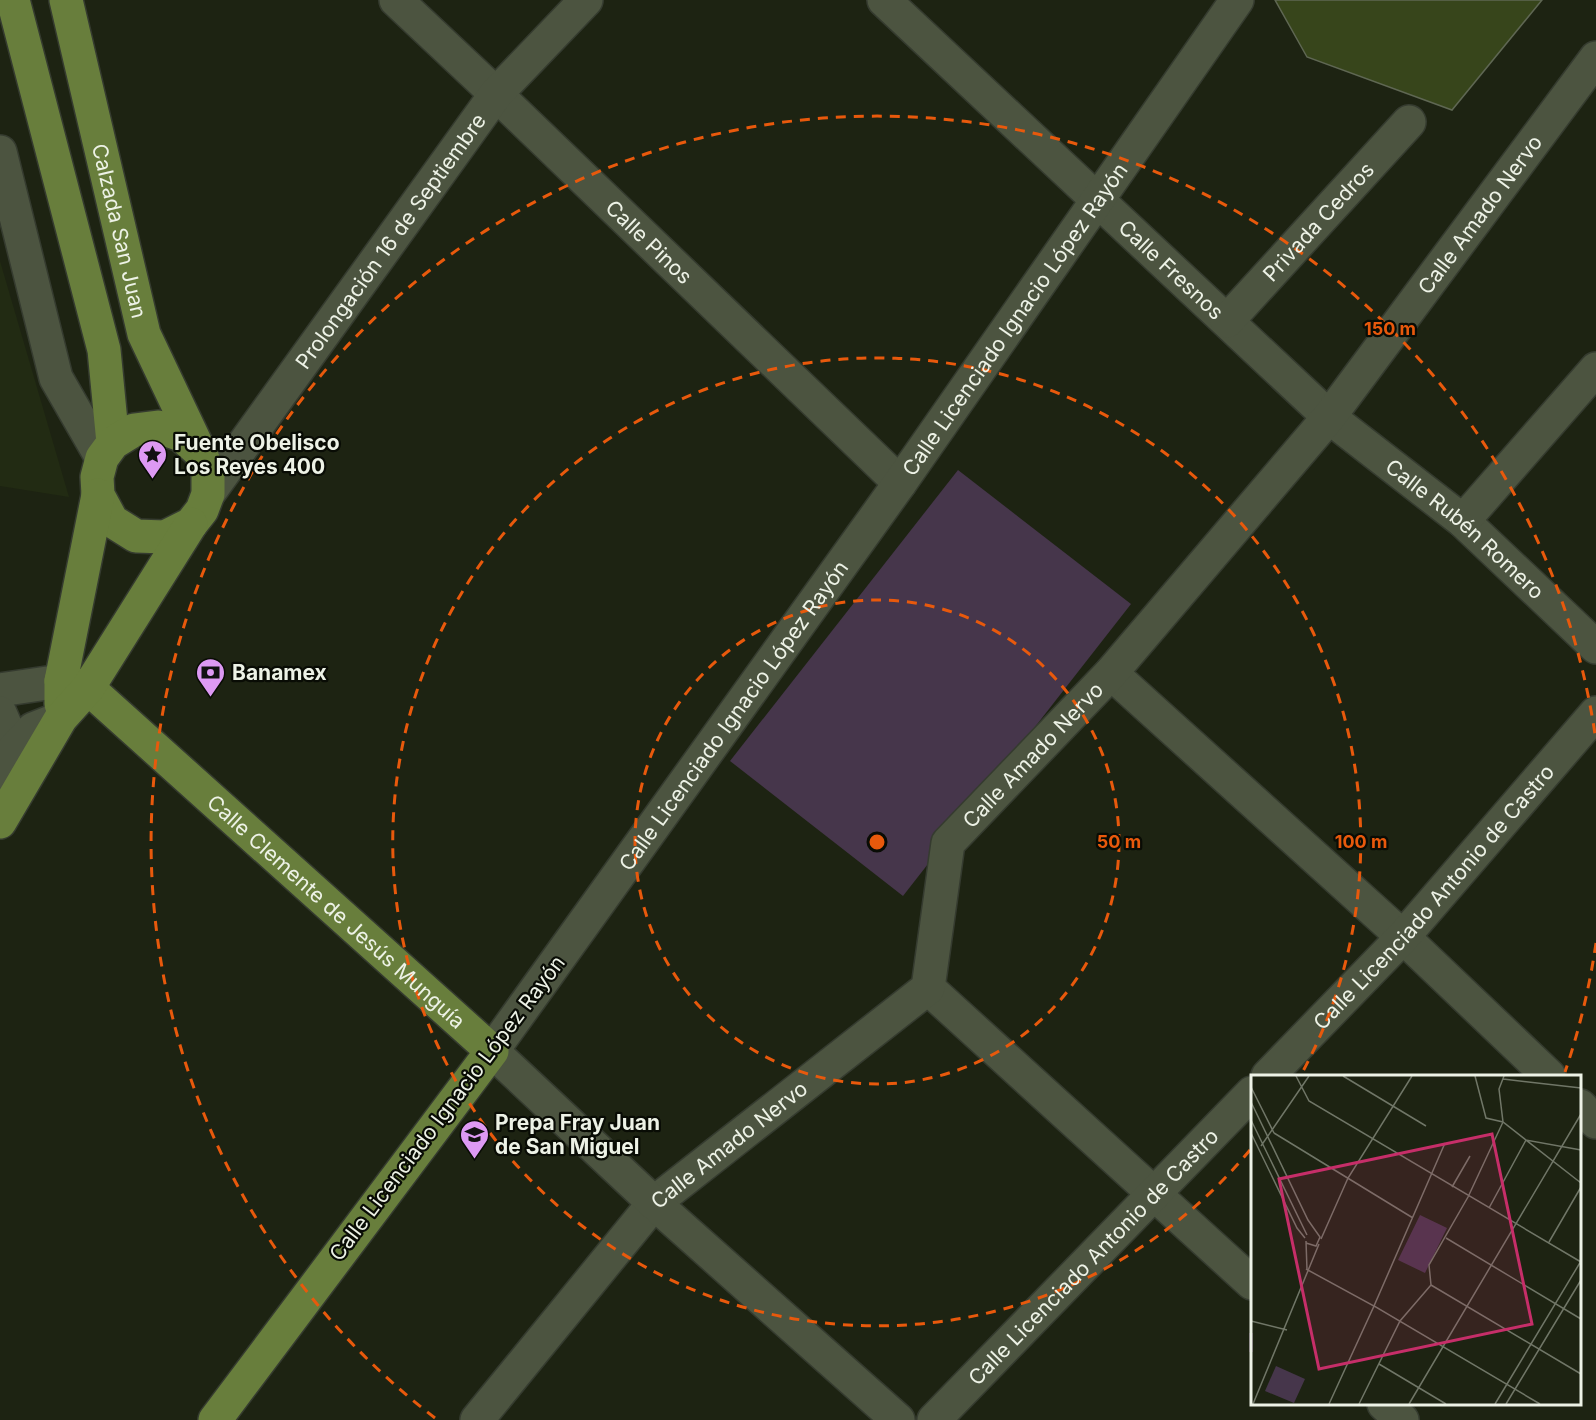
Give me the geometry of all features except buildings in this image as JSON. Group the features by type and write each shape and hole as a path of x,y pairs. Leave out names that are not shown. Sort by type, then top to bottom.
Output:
{"main road":[{"name":"Calzada San Juan","path":"13,0 104,350 107,451"},
{"name":"Calzada San Juan","path":"66,0 144,334 200,452"},
{"path":"104,350 144,334"},
{"path":"0,822 61,718 74,685 98,495 97,477 107,451 134,430 158,427 181,435 200,452 208,472 208,494 202,510 74,685"},
{"path":"98,495 112,521 136,536 165,537 191,524"},
{"name":"Calle Clemente de Jesús Munguía","path":"74,685 492,1051"},
{"name":"Calle Licenciado Ignacio López Rayón","path":"215,1420 492,1051"}],"street":[{"name":"Calle Pinos","path":"396,0 900,483"},
{"name":"Prolongación 16 de Septiembre","path":"208,494 496,94 586,0"},
{"name":"Calle Fresnos","path":"884,0 1329,417"},
{"name":"Calle Licenciado Ignacio López Rayón","path":"492,1051 900,483 1237,0"},
{"name":"Calle Amado Nervo","path":"477,1420 654,1203 928,988 948,843 1111,673 1329,417 1596,58"},
{"name":"Privada Cedros","path":"1227,321 1409,122"},
{"path":"0,152 56,378 107,451"},
{"path":"1463,521 1596,369"},
{"name":"Calle Rubén Romero","path":"1329,417 1463,521 1596,647"},
{"path":"1111,673 1403,937 1547,1075"},
{"path":"0,690 74,685"},
{"path":"0,713 7,761"},
{"name":"Calle Licenciado Antonio de Castro","path":"1270,1075 1403,937 1596,713"},
{"path":"7,761 33,729 61,718"},
{"path":"928,988 1251,1282"},
{"name":"Calle Clemente de Jesús Munguía","path":"492,1051 654,1203 898,1420"},
{"name":"Calle Licenciado Antonio de Castro","path":"934,1420 1251,1094"},
{"path":"1581,1107 1596,1122"},
{"path":"1385,1405 1402,1420"}],"shaded area":[{"path":"0,261 69,497 0,486"},
{"path":"958,470 1131,604 903,896 730,761"}],"place":[{"name":"Fuente Obelisco Los Reyes 400","path":"153,480"},
{"name":"Banamex","path":"211,698"},
{"name":"Prepa Fray Juan de San Miguel","path":"474,1160"}]}
